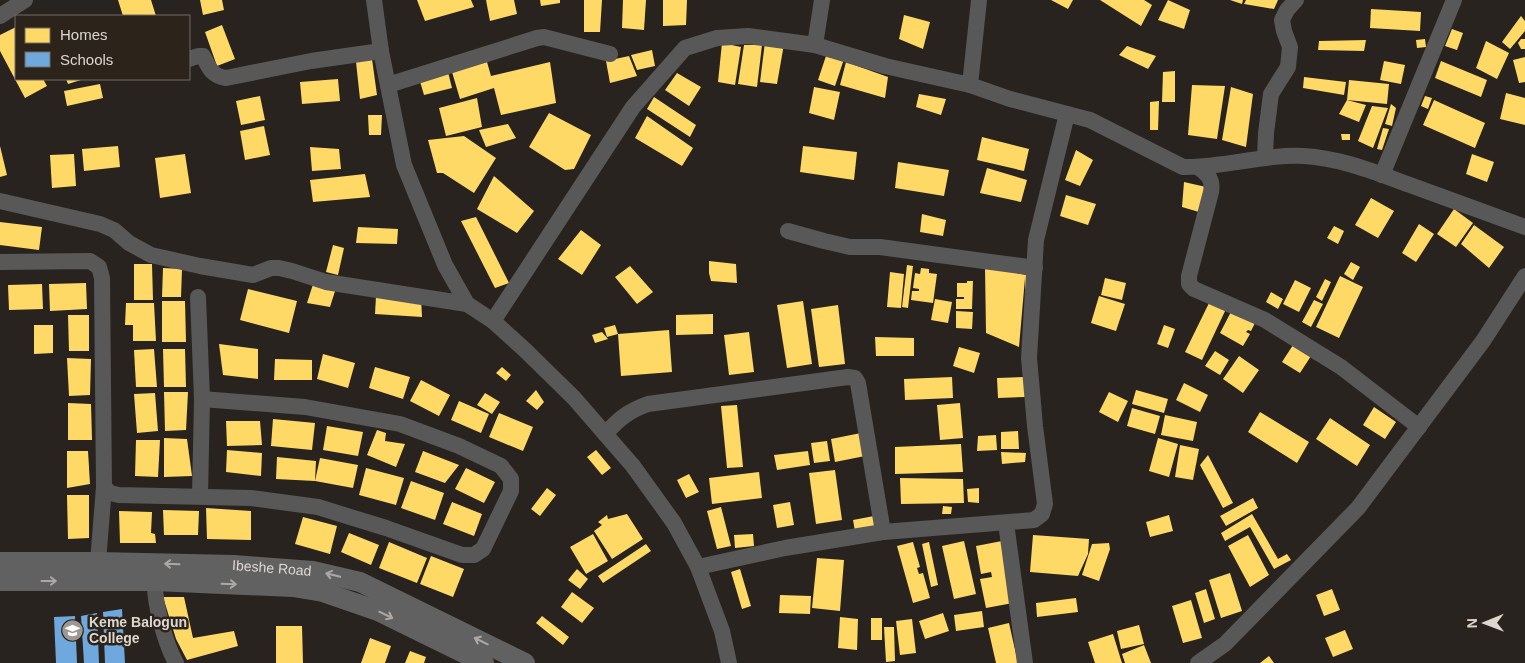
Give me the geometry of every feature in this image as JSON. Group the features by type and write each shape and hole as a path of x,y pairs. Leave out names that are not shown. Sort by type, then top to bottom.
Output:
{"main road":[{"name":"Ibeshe Road","path":"0,562 234,565 313,570 360,582 525,663"},
{"name":"Ibeshe Road","path":"0,581 155,581 293,587 322,592 378,611 484,663"}],"street":[{"path":"0,16 25,0"},
{"path":"374,0 381,51 404,165 445,265 467,304"},
{"path":"816,44 822,0"},
{"path":"970,85 979,0"},
{"path":"1266,157 1266,132 1271,94 1288,67 1290,47 1282,20 1287,10 1296,0"},
{"path":"1382,175 1454,0"},
{"path":"493,321 634,108 685,48 717,38 748,36 816,44 885,66 970,85 1010,99 1090,120 1183,167 1200,168 1266,157 1305,156 1342,162 1525,227"},
{"path":"388,85 544,37 610,54"},
{"path":"190,59 203,56 212,72 218,77 226,78 312,61 381,51"},
{"path":"698,567 785,548 883,532 1006,523 1038,518 1044,510 1045,504 1029,358 1036,240 1067,114"},
{"path":"1200,168 1209,175 1212,183 1212,192 1189,276 1189,284 1194,290 1265,320 1341,367 1418,427"},
{"path":"0,201 100,224 114,230 129,242 151,255 200,266 253,275 271,268 278,268 326,282 467,304 493,321 525,350 574,398 634,466 674,523 698,567 722,631 729,663"},
{"path":"788,231 850,247 880,247 1035,268"},
{"path":"0,262 90,261 98,267 102,278 104,487 98,562"},
{"path":"1198,663 1225,644 1358,508 1484,341 1525,276"},
{"path":"198,297 202,399 200,496"},
{"path":"606,434 621,418 633,409 648,404 848,377 854,378 858,384 883,532"},
{"path":"104,487 110,493 119,495 251,498 318,507 386,528 462,555 474,555 483,549 511,491 511,479 501,466 459,446 400,424 305,407 202,399"},
{"path":"1006,523 1025,663"},
{"path":"155,581 154,594 158,611 171,655 176,663"}],"building: Homes":[{"path":"118,0 151,0 156,15 123,15"},
{"path":"200,0 222,0 224,10 203,15"},
{"path":"417,0 471,0 474,7 425,21"},
{"path":"486,0 514,0 517,14 490,21"},
{"path":"540,0 560,0 560,3 541,6"},
{"path":"584,0 602,0 600,32 584,32"},
{"path":"623,0 646,0 644,30 622,28"},
{"path":"663,0 687,0 686,25 663,26"},
{"path":"1051,0 1073,0 1068,9"},
{"path":"1100,0 1144,0 1152,5 1141,26"},
{"path":"1168,0 1190,10 1184,29 1158,20"},
{"path":"1230,0 1243,0 1242,4"},
{"path":"1246,0 1278,0 1274,9 1244,4"},
{"path":"1371,9 1421,12 1420,31 1370,28"},
{"path":"904,15 930,22 923,49 899,39"},
{"path":"1521,16 1525,21 1525,31 1510,49 1502,42"},
{"path":"222,25 235,59 217,66 205,32"},
{"path":"15,28 15,79 0,51 0,35"},
{"path":"1452,29 1463,33 1457,50 1445,46"},
{"path":"1425,39 1426,47 1417,48 1416,40"},
{"path":"1521,39 1525,39 1525,49 1521,49 1518,43"},
{"path":"1366,40 1364,51 1318,50 1319,41"},
{"path":"1486,41 1509,53 1497,79 1476,68"},
{"path":"765,42 784,44 777,84 760,82"},
{"path":"722,43 741,47 735,85 718,82"},
{"path":"744,45 762,45 757,87 738,84"},
{"path":"1127,46 1156,56 1148,69 1119,55"},
{"path":"652,50 655,66 637,70 631,55"},
{"path":"827,53 844,59 835,86 818,80"},
{"path":"629,56 637,76 610,83 606,61"},
{"path":"1525,57 1525,82 1519,83 1513,60"},
{"path":"372,59 377,95 360,99 356,62"},
{"path":"1384,61 1405,65 1401,84 1380,80"},
{"path":"1441,61 1487,80 1481,97 1435,78"},
{"path":"487,62 491,76 550,62 556,103 501,115 494,88 460,99 452,72"},
{"path":"846,62 888,77 885,98 840,85"},
{"path":"1175,71 1175,102 1162,102 1163,72"},
{"path":"448,72 452,88 424,95 419,78"},
{"path":"677,73 701,87 689,106 665,90"},
{"path":"1304,77 1346,82 1344,95 1303,88"},
{"path":"338,79 340,101 302,104 300,82"},
{"path":"15,80 44,80 47,86 25,98"},
{"path":"66,80 81,80 68,84"},
{"path":"1349,80 1389,84 1387,104 1347,100"},
{"path":"100,84 103,98 67,106 64,91"},
{"path":"1192,85 1225,86 1217,139 1188,135"},
{"path":"814,87 840,92 834,120 809,113"},
{"path":"1231,87 1253,94 1246,147 1222,140"},
{"path":"1506,93 1525,98 1525,125 1500,119"},
{"path":"919,94 946,99 941,115 916,107"},
{"path":"260,96 265,120 241,125 236,101"},
{"path":"1425,96 1432,98 1428,109 1421,106"},
{"path":"654,97 696,125 690,137 647,109"},
{"path":"477,98 482,127 446,136 439,108"},
{"path":"1347,100 1366,105 1359,122 1339,114"},
{"path":"1434,100 1485,123 1475,148 1423,125"},
{"path":"1159,101 1158,130 1150,130 1150,102"},
{"path":"1391,104 1396,108 1392,126 1385,124"},
{"path":"1372,106 1388,108 1373,148 1358,141"},
{"path":"549,113 591,135 574,169 565,170 529,147"},
{"path":"368,115 382,115 381,135 369,135"},
{"path":"647,116 693,148 682,166 635,138"},
{"path":"508,124 516,138 486,147 479,130"},
{"path":"264,126 270,155 245,160 240,131"},
{"path":"1383,128 1389,129 1382,150 1377,149"},
{"path":"1341,134 1350,134 1350,140 1342,140"},
{"path":"464,136 496,158 474,193 443,173 437,173 428,140"},
{"path":"982,137 1029,149 1024,171 977,160"},
{"path":"0,146 7,175 0,177"},
{"path":"118,146 120,167 84,171 82,149"},
{"path":"803,146 857,152 854,180 800,172"},
{"path":"310,147 339,149 341,169 312,171"},
{"path":"1076,150 1093,160 1080,186 1065,180"},
{"path":"74,154 76,186 52,188 50,155"},
{"path":"185,154 191,193 160,198 155,158"},
{"path":"1472,154 1494,162 1487,182 1466,174"},
{"path":"898,162 949,170 944,196 895,188"},
{"path":"987,168 1027,180 1021,202 980,193"},
{"path":"365,174 370,197 313,202 310,180"},
{"path":"494,176 534,211 517,233 477,209"},
{"path":"1184,182 1206,187 1199,212 1182,207"},
{"path":"1066,195 1096,204 1088,225 1060,216"},
{"path":"1371,198 1394,211 1378,238 1355,225"},
{"path":"1454,209 1473,223 1456,247 1437,234"},
{"path":"922,214 946,220 943,236 920,232"},
{"path":"476,217 509,283 495,288 461,221"},
{"path":"0,222 42,227 39,250 0,245"},
{"path":"1419,224 1434,234 1416,262 1402,253"},
{"path":"1474,225 1504,247 1489,268 1461,244"},
{"path":"1334,226 1344,231 1338,244 1327,238"},
{"path":"358,227 398,229 397,244 356,243"},
{"path":"581,230 601,245 582,275 558,259"},
{"path":"333,245 344,248 338,275 326,272"},
{"path":"709,261 736,264 737,283 711,281"},
{"path":"1351,262 1360,267 1353,280 1344,274"},
{"path":"134,264 152,264 153,300 134,300"},
{"path":"907,265 913,266 908,308 902,307"},
{"path":"630,266 653,292 637,304 615,277"},
{"path":"985,267 1032,276 1025,295 1025,278 1019,347 986,333"},
{"path":"163,268 182,269 181,297 162,297"},
{"path":"921,268 929,269 929,273 937,274 933,303 911,300 912,291 919,291 919,289 913,288 915,273 920,274"},
{"path":"890,272 904,274 901,308 887,307"},
{"path":"1340,276 1363,287 1339,338 1316,327"},
{"path":"315,278 336,288 330,307 307,303"},
{"path":"1105,278 1126,283 1122,300 1101,295"},
{"path":"1325,279 1331,282 1322,301 1316,297"},
{"path":"1295,280 1311,288 1299,312 1283,304"},
{"path":"967,281 973,281 972,309 956,309 956,299 964,299 964,297 957,297 957,283 967,283"},
{"path":"86,283 87,309 50,311 49,284"},
{"path":"42,284 43,309 9,310 8,285"},
{"path":"248,289 297,301 289,333 240,320"},
{"path":"1271,292 1283,299 1278,309 1266,302"},
{"path":"376,296 421,297 422,317 375,314"},
{"path":"1099,296 1125,304 1116,331 1091,323"},
{"path":"935,299 952,302 948,323 931,320"},
{"path":"1314,300 1323,304 1311,327 1302,322"},
{"path":"162,301 185,301 186,342 162,342"},
{"path":"803,301 812,364 787,368 777,305"},
{"path":"1210,301 1226,309 1202,360 1185,352"},
{"path":"126,303 154,303 156,341 133,341 133,325 125,325"},
{"path":"838,305 845,364 819,367 811,309"},
{"path":"1233,308 1256,321 1251,331 1248,330 1246,332 1250,334 1243,346 1220,333"},
{"path":"956,311 973,312 972,329 956,328"},
{"path":"713,314 713,334 676,335 676,315"},
{"path":"68,315 89,315 89,351 69,351"},
{"path":"34,325 53,325 53,353 34,354"},
{"path":"615,325 618,334 607,337 604,328"},
{"path":"1164,325 1175,329 1168,348 1157,344"},
{"path":"669,330 672,372 621,376 618,334"},
{"path":"602,332 608,339 595,343 592,335"},
{"path":"749,332 754,372 729,375 724,335"},
{"path":"875,337 914,338 914,356 876,356"},
{"path":"219,344 258,349 258,379 223,375"},
{"path":"1293,345 1311,356 1300,373 1282,362"},
{"path":"959,347 980,353 974,373 953,366"},
{"path":"154,349 157,387 136,387 134,350"},
{"path":"163,349 185,349 186,387 164,387"},
{"path":"1215,351 1229,360 1220,375 1205,366"},
{"path":"323,354 355,363 348,388 317,379"},
{"path":"1239,356 1259,370 1243,393 1223,379"},
{"path":"67,358 91,359 90,395 69,396"},
{"path":"275,359 312,360 312,380 274,380"},
{"path":"375,367 410,377 403,399 369,388"},
{"path":"502,367 511,375 506,381 496,373"},
{"path":"952,377 953,398 905,400 904,379"},
{"path":"1024,377 1025,397 998,398 997,378"},
{"path":"421,380 450,395 439,416 410,401"},
{"path":"1184,383 1208,395 1200,412 1176,400"},
{"path":"536,390 544,402 537,410 526,401"},
{"path":"1136,390 1168,399 1164,413 1132,404"},
{"path":"164,392 188,392 186,430 165,431"},
{"path":"1109,392 1128,401 1118,422 1099,412"},
{"path":"155,393 158,431 137,433 134,394"},
{"path":"485,393 500,402 492,414 477,405"},
{"path":"459,401 489,414 481,433 451,420"},
{"path":"68,403 91,404 92,440 68,440"},
{"path":"960,403 963,438 940,440 937,405"},
{"path":"737,405 743,467 727,468 721,406"},
{"path":"1374,407 1396,422 1385,439 1363,425"},
{"path":"1132,408 1160,416 1155,434 1127,426"},
{"path":"1260,412 1309,442 1297,463 1248,432"},
{"path":"499,413 533,427 523,451 489,437"},
{"path":"1165,415 1197,422 1193,441 1161,435"},
{"path":"1330,418 1370,445 1357,466 1316,439"},
{"path":"273,419 315,423 312,450 271,446"},
{"path":"226,421 260,421 262,445 227,446"},
{"path":"327,426 363,432 358,456 323,450"},
{"path":"377,430 386,433 385,441 405,444 396,467 367,455"},
{"path":"1018,431 1019,449 1001,449 1001,432"},
{"path":"861,433 865,456 835,462 831,439"},
{"path":"996,435 997,450 977,451 978,436"},
{"path":"164,438 187,439 192,476 164,477"},
{"path":"1158,438 1178,444 1169,477 1149,471"},
{"path":"136,440 160,440 158,477 135,476"},
{"path":"827,441 830,461 814,463 811,443"},
{"path":"961,444 963,472 895,474 895,447"},
{"path":"1180,445 1199,449 1193,480 1175,477"},
{"path":"227,450 262,453 261,476 226,472"},
{"path":"596,450 611,468 602,475 587,457"},
{"path":"67,451 88,451 90,484 67,488"},
{"path":"423,451 459,465 445,483 415,472"},
{"path":"808,451 810,465 777,470 774,455"},
{"path":"1001,452 1026,453 1025,462 1002,464"},
{"path":"1208,455 1233,503 1223,508 1200,465"},
{"path":"277,457 316,461 315,481 276,479"},
{"path":"320,458 358,465 353,488 315,481"},
{"path":"366,468 404,478 396,505 359,495"},
{"path":"466,468 495,482 484,503 455,489"},
{"path":"835,470 842,520 816,524 809,473"},
{"path":"759,472 762,498 712,504 709,478"},
{"path":"689,474 699,492 686,498 677,480"},
{"path":"900,478 963,479 964,503 901,504"},
{"path":"411,481 444,493 435,520 401,508"},
{"path":"547,488 556,495 540,516 531,509"},
{"path":"979,488 979,503 968,502 967,489"},
{"path":"67,495 89,495 89,538 68,539"},
{"path":"1253,498 1258,508 1226,526 1220,516"},
{"path":"452,502 482,514 474,536 443,524"},
{"path":"790,502 794,525 777,528 773,505"},
{"path":"943,506 952,507 951,514 942,514"},
{"path":"721,507 731,546 717,549 707,511"},
{"path":"206,508 251,511 251,540 207,539"},
{"path":"163,510 199,511 198,535 164,535"},
{"path":"119,511 152,512 151,533 155,534 156,543 120,543"},
{"path":"627,514 643,539 612,559 594,531 602,525 598,522 607,515 608,519"},
{"path":"1252,514 1278,559 1287,554 1291,560 1274,569 1250,527 1225,541 1221,533"},
{"path":"1169,515 1173,531 1150,537 1146,522"},
{"path":"874,516 876,527 855,531 853,520"},
{"path":"303,517 337,526 330,554 295,544"},
{"path":"349,533 379,545 371,565 341,552"},
{"path":"593,534 608,561 586,574 570,547"},
{"path":"753,534 754,546 735,548 734,535"},
{"path":"1033,535 1089,539 1088,554 1078,576 1030,572"},
{"path":"1248,535 1269,575 1250,587 1228,546"},
{"path":"964,541 976,594 954,599 942,546"},
{"path":"1002,541 1013,603 986,608 980,579 992,577 991,572 981,574 976,546"},
{"path":"389,542 427,558 417,583 379,568"},
{"path":"913,542 920,567 917,568 919,574 923,573 930,598 913,603 897,546"},
{"path":"929,542 938,585 931,587 922,544"},
{"path":"1109,543 1110,549 1099,581 1082,575 1092,544"},
{"path":"646,544 651,551 603,583 598,576"},
{"path":"431,556 464,569 453,597 420,584"},
{"path":"817,558 844,560 840,611 812,608"},
{"path":"577,569 588,579 580,589 568,580"},
{"path":"740,569 751,606 742,609 731,572"},
{"path":"1230,573 1242,611 1221,618 1209,580"},
{"path":"1206,589 1215,619 1204,623 1195,593"},
{"path":"1332,589 1340,610 1324,616 1316,595"},
{"path":"572,592 594,608 582,623 561,607"},
{"path":"780,595 811,596 810,614 779,613"},
{"path":"163,597 184,597 193,638 234,631 238,646 187,660 176,639"},
{"path":"1076,598 1078,612 1037,617 1036,603"},
{"path":"1191,600 1202,638 1183,643 1172,606"},
{"path":"982,611 984,627 956,631 954,615"},
{"path":"943,613 949,631 925,639 919,621"},
{"path":"542,616 569,637 563,645 536,623"},
{"path":"840,617 858,619 857,650 838,648"},
{"path":"871,618 882,618 882,640 871,640"},
{"path":"912,619 916,653 900,655 896,621"},
{"path":"1009,623 1018,663 996,663 988,628"},
{"path":"1139,625 1144,644 1121,649 1117,631"},
{"path":"276,626 302,626 303,663 276,663"},
{"path":"884,627 894,627 895,661 886,662"},
{"path":"1345,630 1353,649 1333,657 1325,638"},
{"path":"1113,634 1122,663 1095,663 1088,642"},
{"path":"370,638 391,646 385,663 361,663"},
{"path":"1144,645 1151,663 1125,663 1122,654"},
{"path":"410,651 426,657 424,663 405,663"},
{"path":"1269,656 1274,663 1260,663"}],"building: Schools":[{"path":"122,609 125,663 105,663 103,612"},
{"path":"97,613 99,663 84,663 81,616"},
{"path":"75,616 77,663 56,663 54,617"}],"place":[{"name":"Keme Balogun College","path":"73,630"}]}
